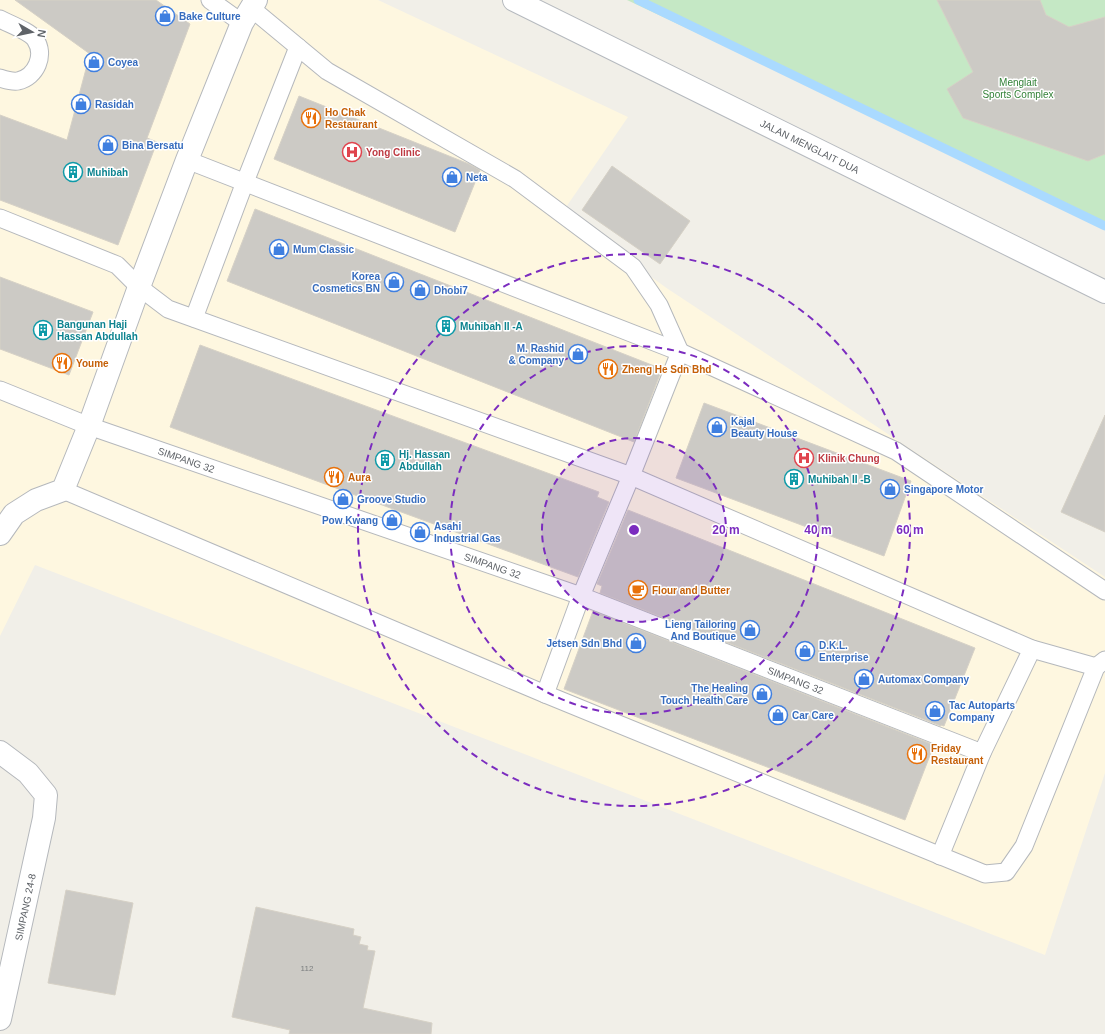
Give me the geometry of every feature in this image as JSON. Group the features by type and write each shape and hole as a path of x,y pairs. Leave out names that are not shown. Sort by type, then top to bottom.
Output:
{"street":[{"name":"JALAN MENGLAIT DUA","path":"514,0 1105,292"},
{"path":"0,534 14,514 36,500 63,490 89,426 187,160 250,10"},
{"name":"SIMPANG 24-8","path":"0,752 28,773 46,795 44,818 0,1018"}],"lane":[{"path":"210,0 250,10 327,71 515,179 633,267 660,305 680,352 632,476 580,596 545,694"},
{"path":"0,18 29,33 39,48 38,65 33,73 26,78 17,81 8,81 0,78"},
{"path":"194,318 298,47"},
{"path":"187,160 680,352 896,451 1105,591"},
{"path":"0,218 117,265 139,287 168,309 632,476 1032,649 1100,664 1024,846 1006,872 985,874 545,694 63,490"},
{"name":"SIMPANG 32","path":"0,390 89,426 580,596 982,753"},
{"path":"940,856 982,753 1032,649"}],"shaded area":[{"path":"0,0 378,0 628,117 562,213 668,289 1105,577 1105,773 1045,955 35,565 0,636"}],"green space":[{"name":"Menglait Sports Complex","path":"627,0 1105,0 1105,225"}],"building":[{"path":"15,0 156,0 190,24 147,138 157,142 118,245 0,200 0,115 67,140 90,54"},
{"path":"937,0 1040,0 1046,15 1069,27 1105,17 1105,154 1088,161 963,118 947,89 973,72"},
{"path":"299,96 469,164 480,170 455,232 274,159"},
{"path":"612,166 690,221 660,264 582,210"},
{"name":"Muhibah II -A","path":"255,209 662,369 634,442 227,281"},
{"name":"Bangunan Haji Hassan Abdullah","path":"0,277 93,312 69,375 0,349"},
{"name":"Hj. Hassan Abdullah","path":"200,345 599,492 597,497 609,502 578,577 170,427"},
{"name":"Muhibah II -B","path":"704,403 911,481 884,556 676,478"},
{"path":"1105,415 1105,532 1061,512"},
{"path":"628,510 975,648 944,726 600,593 602,586 597,584"},
{"path":"593,611 934,745 905,820 564,689"},
{"path":"66,890 133,903 115,995 48,983"},
{"path":"256,907 354,929 353,935 361,937 359,944 368,946 367,950 375,951 363,1008 432,1023 431,1034 289,1034 290,1030 232,1017"}],"waterway":[{"path":"638,0 1105,226"}],"place":[{"name":"Bake Culture","path":"165,16"},
{"name":"Coyea","path":"94,62"},
{"name":"Rasidah","path":"81,104"},
{"name":"Ho Chak Restaurant","path":"311,118"},
{"name":"Bina Bersatu","path":"108,145"},
{"name":"Yong Clinic","path":"352,152"},
{"name":"Muhibah","path":"73,172"},
{"name":"Neta","path":"452,177"},
{"name":"Mum Classic","path":"279,249"},
{"name":"Korea Cosmetics BN","path":"394,282"},
{"name":"Dhobi7","path":"420,290"},
{"name":"Muhibah II -A","path":"446,326"},
{"name":"Bangunan Haji Hassan Abdullah","path":"43,330"},
{"name":"M. Rashid & Company","path":"578,354"},
{"name":"Youme","path":"62,363"},
{"name":"Zheng He Sdn Bhd","path":"608,369"},
{"name":"Kajal Beauty House","path":"717,427"},
{"name":"Klinik Chung","path":"804,458"},
{"name":"Hj. Hassan Abdullah","path":"385,460"},
{"name":"Aura","path":"334,477"},
{"name":"Muhibah II -B","path":"794,479"},
{"name":"Singapore Motor","path":"890,489"},
{"name":"Groove Studio","path":"343,499"},
{"name":"Pow Kwang","path":"392,520"},
{"name":"Asahi Industrial Gas","path":"420,532"},
{"name":"Flour and Butter","path":"638,590"},
{"name":"Lieng Tailoring And Boutique","path":"750,630"},
{"name":"Jetsen Sdn Bhd","path":"636,643"},
{"name":"D.K.L. Enterprise","path":"805,651"},
{"name":"Automax Company","path":"864,679"},
{"name":"The Healing Touch Health Care","path":"762,694"},
{"name":"Tac Autoparts Company","path":"935,711"},
{"name":"Car Care","path":"778,715"},
{"name":"Friday Restaurant","path":"917,754"}]}
